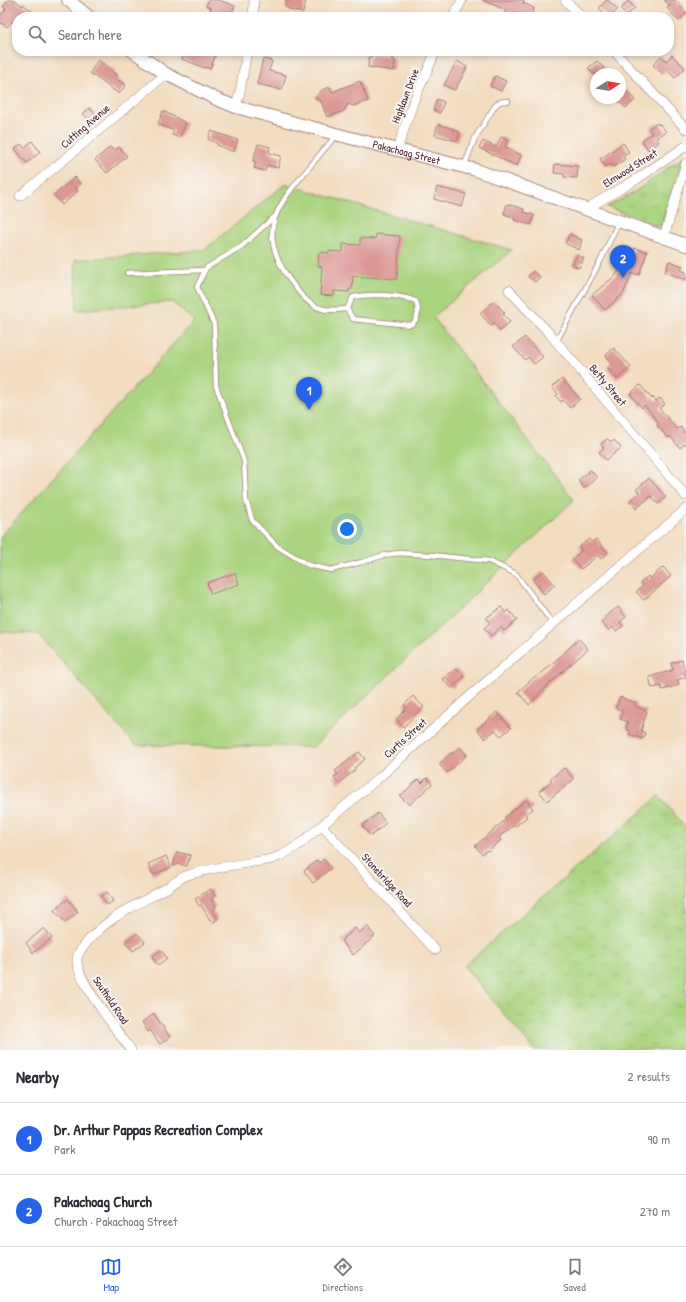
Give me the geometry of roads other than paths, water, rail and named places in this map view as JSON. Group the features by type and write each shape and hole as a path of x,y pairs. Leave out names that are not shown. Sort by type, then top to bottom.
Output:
{"street":[{"path":"68,0 83,12"},
{"path":"253,12 254,0"},
{"path":"456,12 462,0"},
{"path":"565,0 577,12"},
{"name":"Pakachoag Street","path":"140,56 166,74 216,99 236,107 337,135 464,167 522,186 686,245"},
{"path":"236,107 246,56"},
{"name":"Highlawn Drive","path":"397,150 414,100 434,56"},
{"path":"619,56 686,129"},
{"name":"Cutting Avenue","path":"20,196 65,160 166,74"},
{"name":"Elmwood Street","path":"586,209 637,180 686,146"},
{"path":"664,237 686,163"},
{"name":"Betty Street","path":"509,290 556,342 686,496"},
{"name":"Curtis Street","path":"106,923 168,887 182,877 207,870 250,864 272,859 296,847 381,776 471,695 686,509"},
{"name":"Stonebridge Road","path":"322,826 435,950"},
{"name":"Southold Road","path":"106,923 82,948 77,958 77,962 79,972 86,985 131,1050"}],"lane":[{"path":"464,167 475,138 498,102 508,101"},
{"path":"337,135 285,196 274,217 272,232 274,250 280,266 297,290 311,305 323,309 347,309"},
{"path":"274,217 242,246 206,268 197,287 214,324 216,386 244,461 246,500 252,520 277,546 283,550 308,565 332,570 385,555 398,554 431,555 489,561 516,574 553,624"},
{"path":"556,342 601,260 619,221"},
{"path":"127,273 205,270"},
{"path":"362,295 380,295 410,299 416,301 418,305 417,319 414,324 410,326 353,319 347,309 354,297 362,295"}],"place":[{"name":"Pakachoag Church","path":"623,278"},
{"name":"Dr. Arthur Pappas Recreation Complex","path":"309,410"}]}
